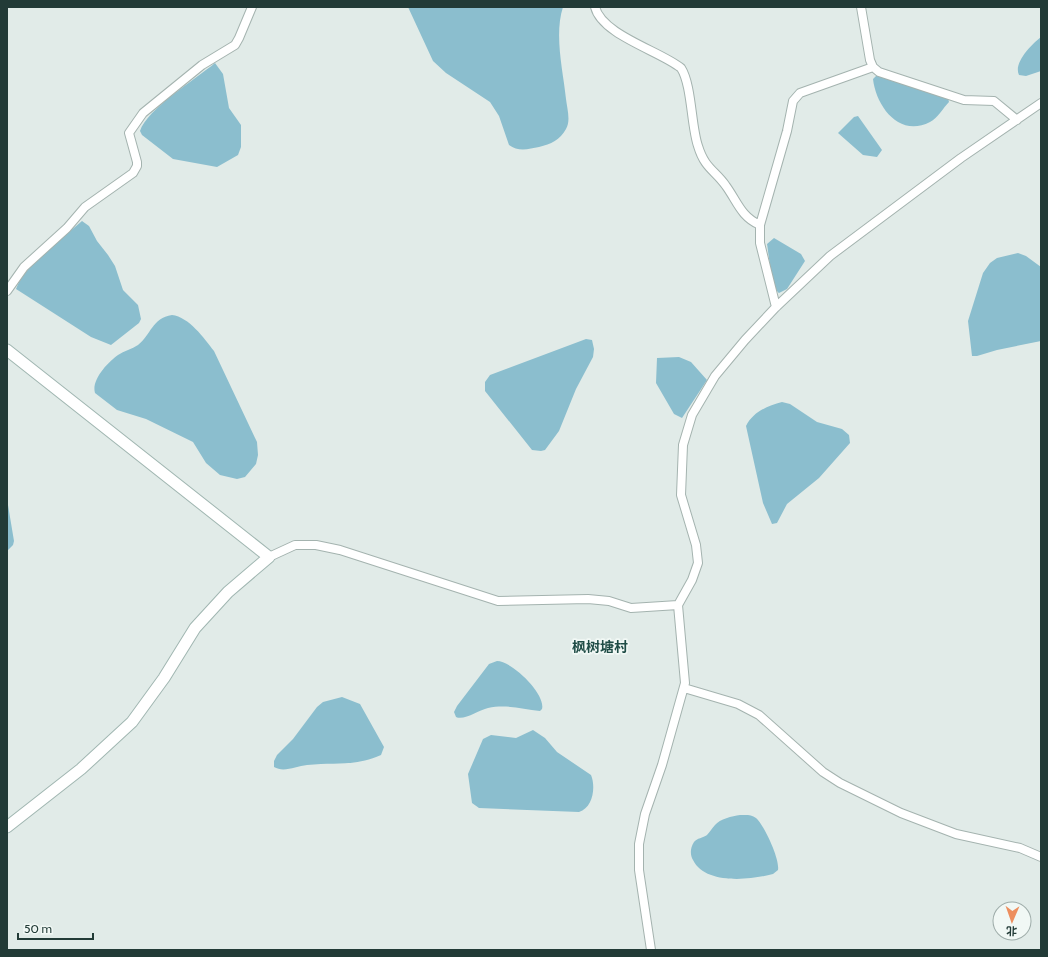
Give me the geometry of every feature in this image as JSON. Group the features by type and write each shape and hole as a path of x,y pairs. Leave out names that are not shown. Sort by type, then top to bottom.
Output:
{"street":[{"path":"7,291 24,267 67,228 85,207 132,172 137,166 130,137 130,129 143,113 202,65 235,45 252,7"},
{"path":"595,7 597,12 607,24 622,35 681,68 690,101 697,144 701,155 709,169 726,185 738,208 753,222 760,225"},
{"path":"861,7 873,67 879,72 964,100 994,101 1017,120"},
{"path":"776,307 760,243 760,225 787,131 790,111 796,95 827,82 873,67"},
{"path":"651,950 639,870 640,834 645,814 662,765 685,683 678,605 692,580 698,562 696,545 681,495 682,455 688,425 697,405 716,376 744,340 776,307 830,256 961,158 1041,103"},
{"path":"7,350 269,557"},
{"path":"7,827 81,769 132,722 164,678 195,628 228,592 269,557 295,545 316,545 340,550 498,601 588,599 609,601 631,608 678,605"},
{"path":"684,688 738,704 759,715 823,772 840,783 901,813 956,834 1020,848 1041,857"}],"water":[{"path":"408,7 563,7 560,18 559,41 568,110 567,126 564,133 555,141 539,147 516,149 509,145 499,116 490,102 446,73 433,61"},
{"path":"1041,37 1041,71 1026,76 1019,75 1019,65 1024,54"},
{"path":"215,63 223,74 229,108 241,125 241,147 238,155 217,167 173,159 142,135 140,131 144,122 152,113"},
{"path":"878,74 948,98 949,102 930,122 919,126 908,126 899,123 884,109 879,99 873,79"},
{"path":"858,116 882,150 877,157 863,155 838,133 854,117"},
{"path":"82,221 89,226 97,241 115,266 123,290 138,305 141,319 139,323 111,345 91,337 16,289 27,270"},
{"path":"774,238 801,254 805,261 787,289 779,293 776,290 772,278 767,244"},
{"path":"1018,253 1026,256 1041,267 1041,341 972,356 968,321 983,273 990,263 997,258"},
{"path":"172,315 190,324 201,334 214,351 257,442 258,455 256,464 245,477 237,479 220,475 206,463 193,442 146,419 117,410 95,393 94,388 98,377 110,362 120,354 138,345 156,323 165,317"},
{"path":"586,339 592,340 594,349 593,357 576,389 559,431 545,450 532,450 485,391 485,382 490,375"},
{"path":"679,357 691,362 707,380 682,418 674,414 656,383 657,358"},
{"path":"782,402 790,404 817,422 842,429 849,435 850,443 819,478 787,504 777,523 772,524 763,503 746,426 752,417 761,410"},
{"path":"7,499 14,541 13,545 7,551"},
{"path":"497,661 511,666 527,679 539,695 542,703 542,709 540,711 495,707 484,709 463,718 456,717 454,712 457,706 489,664"},
{"path":"342,697 360,704 384,747 381,755 353,763 307,765 286,769 278,769 274,767 274,761 277,755 293,739 317,707 323,702"},
{"path":"533,730 545,738 557,752 591,775 593,785 592,796 590,802 584,810 579,812 479,808 472,803 468,774 483,739 491,735 516,738"},
{"path":"740,815 752,816 759,822 771,842 777,858 778,870 773,874 741,879 729,879 707,874 699,868 691,856 693,844 698,839 707,835 717,823 723,819"}],"district":[{"name":"枫树塘村","path":"600,647"}]}
